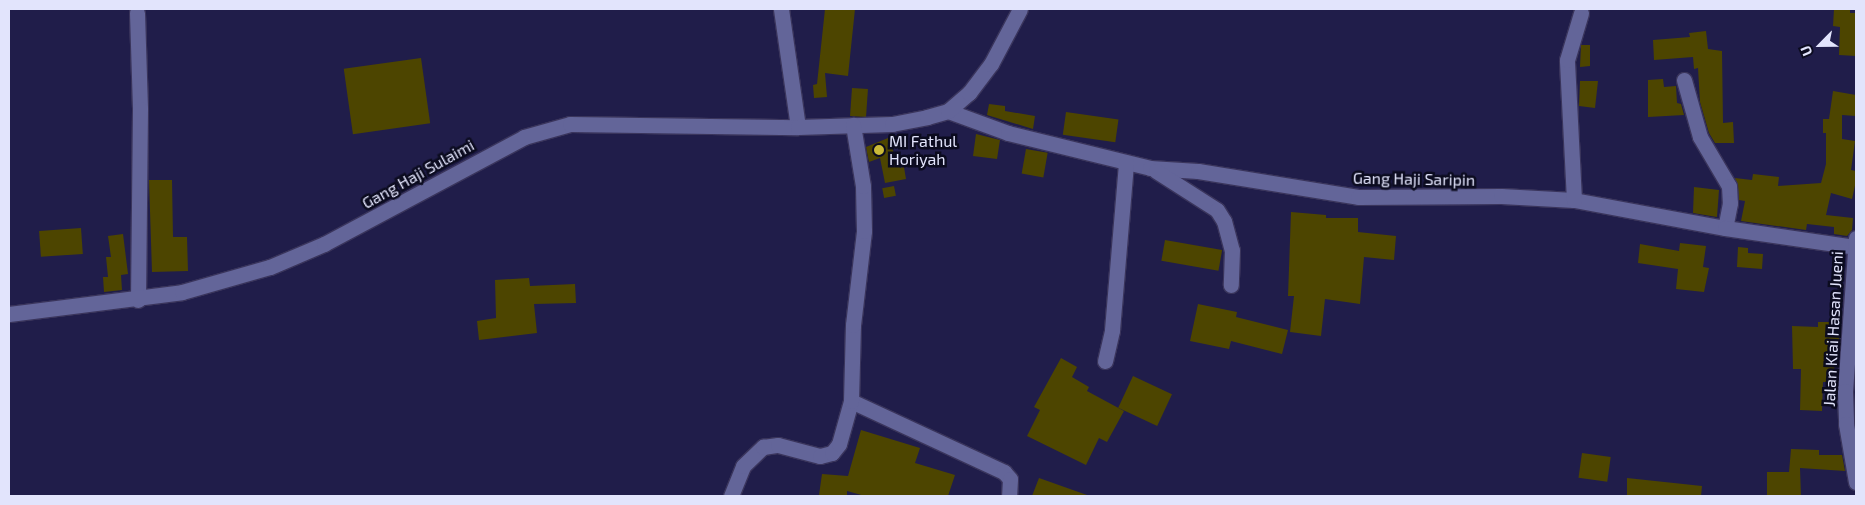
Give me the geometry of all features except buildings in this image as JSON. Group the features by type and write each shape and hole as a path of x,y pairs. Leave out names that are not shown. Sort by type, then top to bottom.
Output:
{"street":[{"path":"781,9 798,127"},
{"path":"948,111 969,93 991,64 1020,9"},
{"path":"137,13 140,109 138,300"},
{"path":"1574,200 1568,60 1581,13"},
{"path":"1684,80 1700,137 1729,186 1730,203 1725,228"},
{"name":"Gang Haji Sulaimi","path":"9,314 138,300 220,283 270,267 324,244 495,152 542,130 588,122 798,127 892,124 948,111"},
{"name":"Gang Haji Saripin","path":"948,111 1008,133 1150,168 1198,171 1358,197 1501,196 1574,200 1725,228 1856,242"},
{"path":"732,496 744,466 763,447 778,445 820,456 832,452 839,444 851,401 853,325 864,232 863,186 853,125"},
{"path":"1105,361 1112,330 1126,163"},
{"path":"1150,168 1175,180 1217,210 1230,233 1230,284"},
{"name":"Jalan Kiai Hasan Jueni","path":"1856,242 1845,391 1846,424 1856,482"},
{"path":"851,401 1004,472 1010,479 1009,496"}],"place":[{"name":"MI Fathul Horiyah","path":"879,150"}]}
